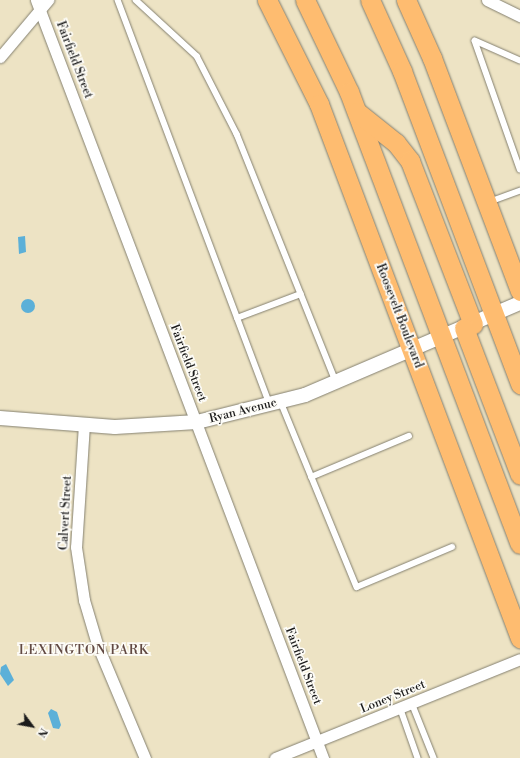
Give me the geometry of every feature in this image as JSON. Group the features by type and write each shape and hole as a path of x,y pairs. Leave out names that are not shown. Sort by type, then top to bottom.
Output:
{"highway":[{"name":"Roosevelt Boulevard","path":"267,0 319,104 520,638"},
{"path":"305,0 336,59 357,112 520,544"},
{"path":"370,0 402,71 520,384"},
{"path":"406,0 487,203 520,291"},
{"path":"357,112 396,143 410,161 520,475"}],"street":[{"path":"0,57 38,4 48,0"},
{"path":"487,0 520,16"},
{"name":"Fairfield Street","path":"38,4 323,758"},
{"name":"Ryan Avenue","path":"0,418 145,427 197,422 275,403 336,383 520,303"},
{"name":"Calvert Street","path":"84,424 76,548 84,600 97,644 145,758"},
{"name":"Loney Street","path":"275,758 520,660"}],"lane":[{"path":"118,0 238,318 275,403 311,477 357,587 452,547"},
{"path":"136,0 197,56 237,134 336,383"},
{"path":"520,61 475,41 520,169"},
{"path":"487,203 520,191"},
{"path":"238,318 301,294"},
{"path":"311,477 409,436"},
{"path":"412,703 434,758"},
{"path":"400,708 418,758"}],"water":[{"path":"25,236 26,252 19,254 18,237"},
{"path":"28,299 33,301 35,306 33,311 28,313 23,311 21,306 23,301"},
{"path":"6,664 14,680 8,686 0,674 1,667"},
{"path":"51,709 57,712 61,725 59,729 53,728 48,713"}],"district":[{"name":"LEXINGTON PARK","path":"84,650"}]}
